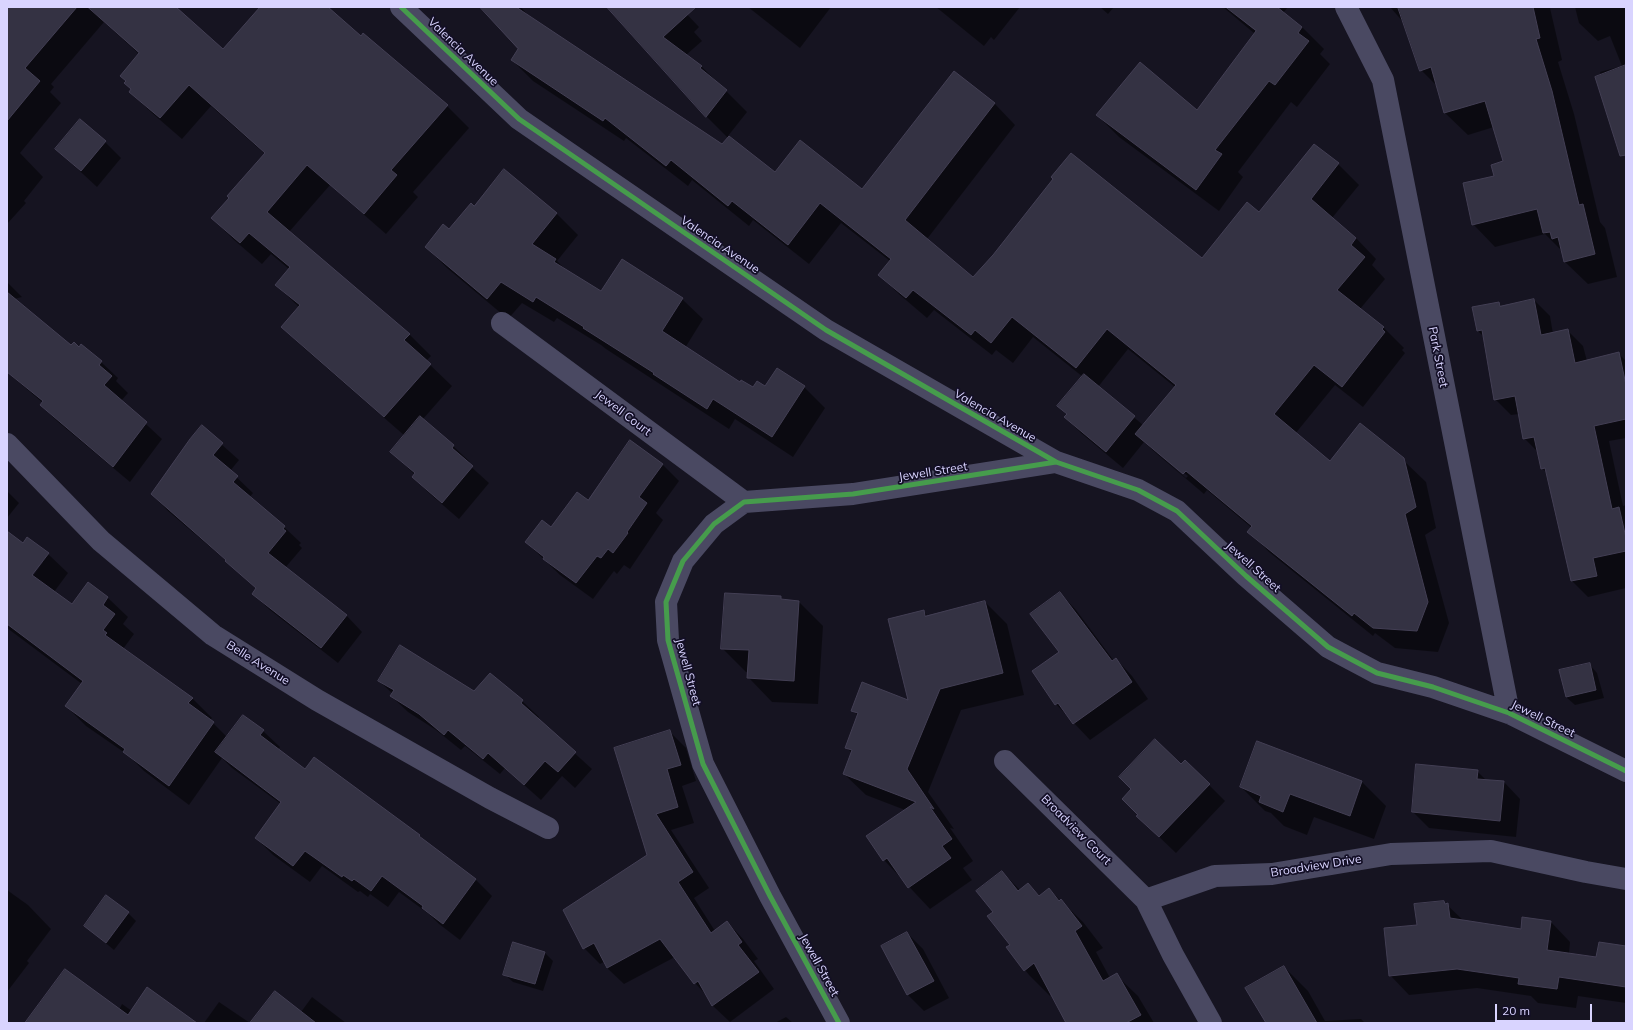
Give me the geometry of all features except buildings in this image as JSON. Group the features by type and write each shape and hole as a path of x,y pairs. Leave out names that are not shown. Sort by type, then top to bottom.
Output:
{"street":[{"name":"Valencia Avenue","path":"401,7 519,119 826,330 1056,462"},
{"name":"Park Street","path":"1346,7 1383,80 1509,713"},
{"name":"Jewell Court","path":"502,323 744,502"},
{"name":"Belle Avenue","path":"7,444 101,541 213,635 317,700 490,798 548,828"},
{"name":"Jewell Street","path":"839,1023 770,896 703,764 668,640 666,602 683,560 714,524 744,502 853,494 1056,462 1138,490 1177,511 1246,576 1328,647 1377,672 1433,688 1509,713 1626,771"},
{"name":"Broadview Court","path":"1006,761 1146,900"},
{"name":"Broadview Drive","path":"1146,900 1215,876 1272,874 1391,854 1491,851 1586,872 1626,879"},
{"path":"1146,900 1173,956 1211,1023"}],"cycle path":[{"path":"401,7 519,119 826,330 1056,462"},
{"path":"839,1023 770,896 703,764 668,640 666,602 683,561 714,524 744,502 853,494 1056,462 1138,490 1177,511 1246,576 1328,647 1377,673 1433,687 1509,713 1626,771"}]}
